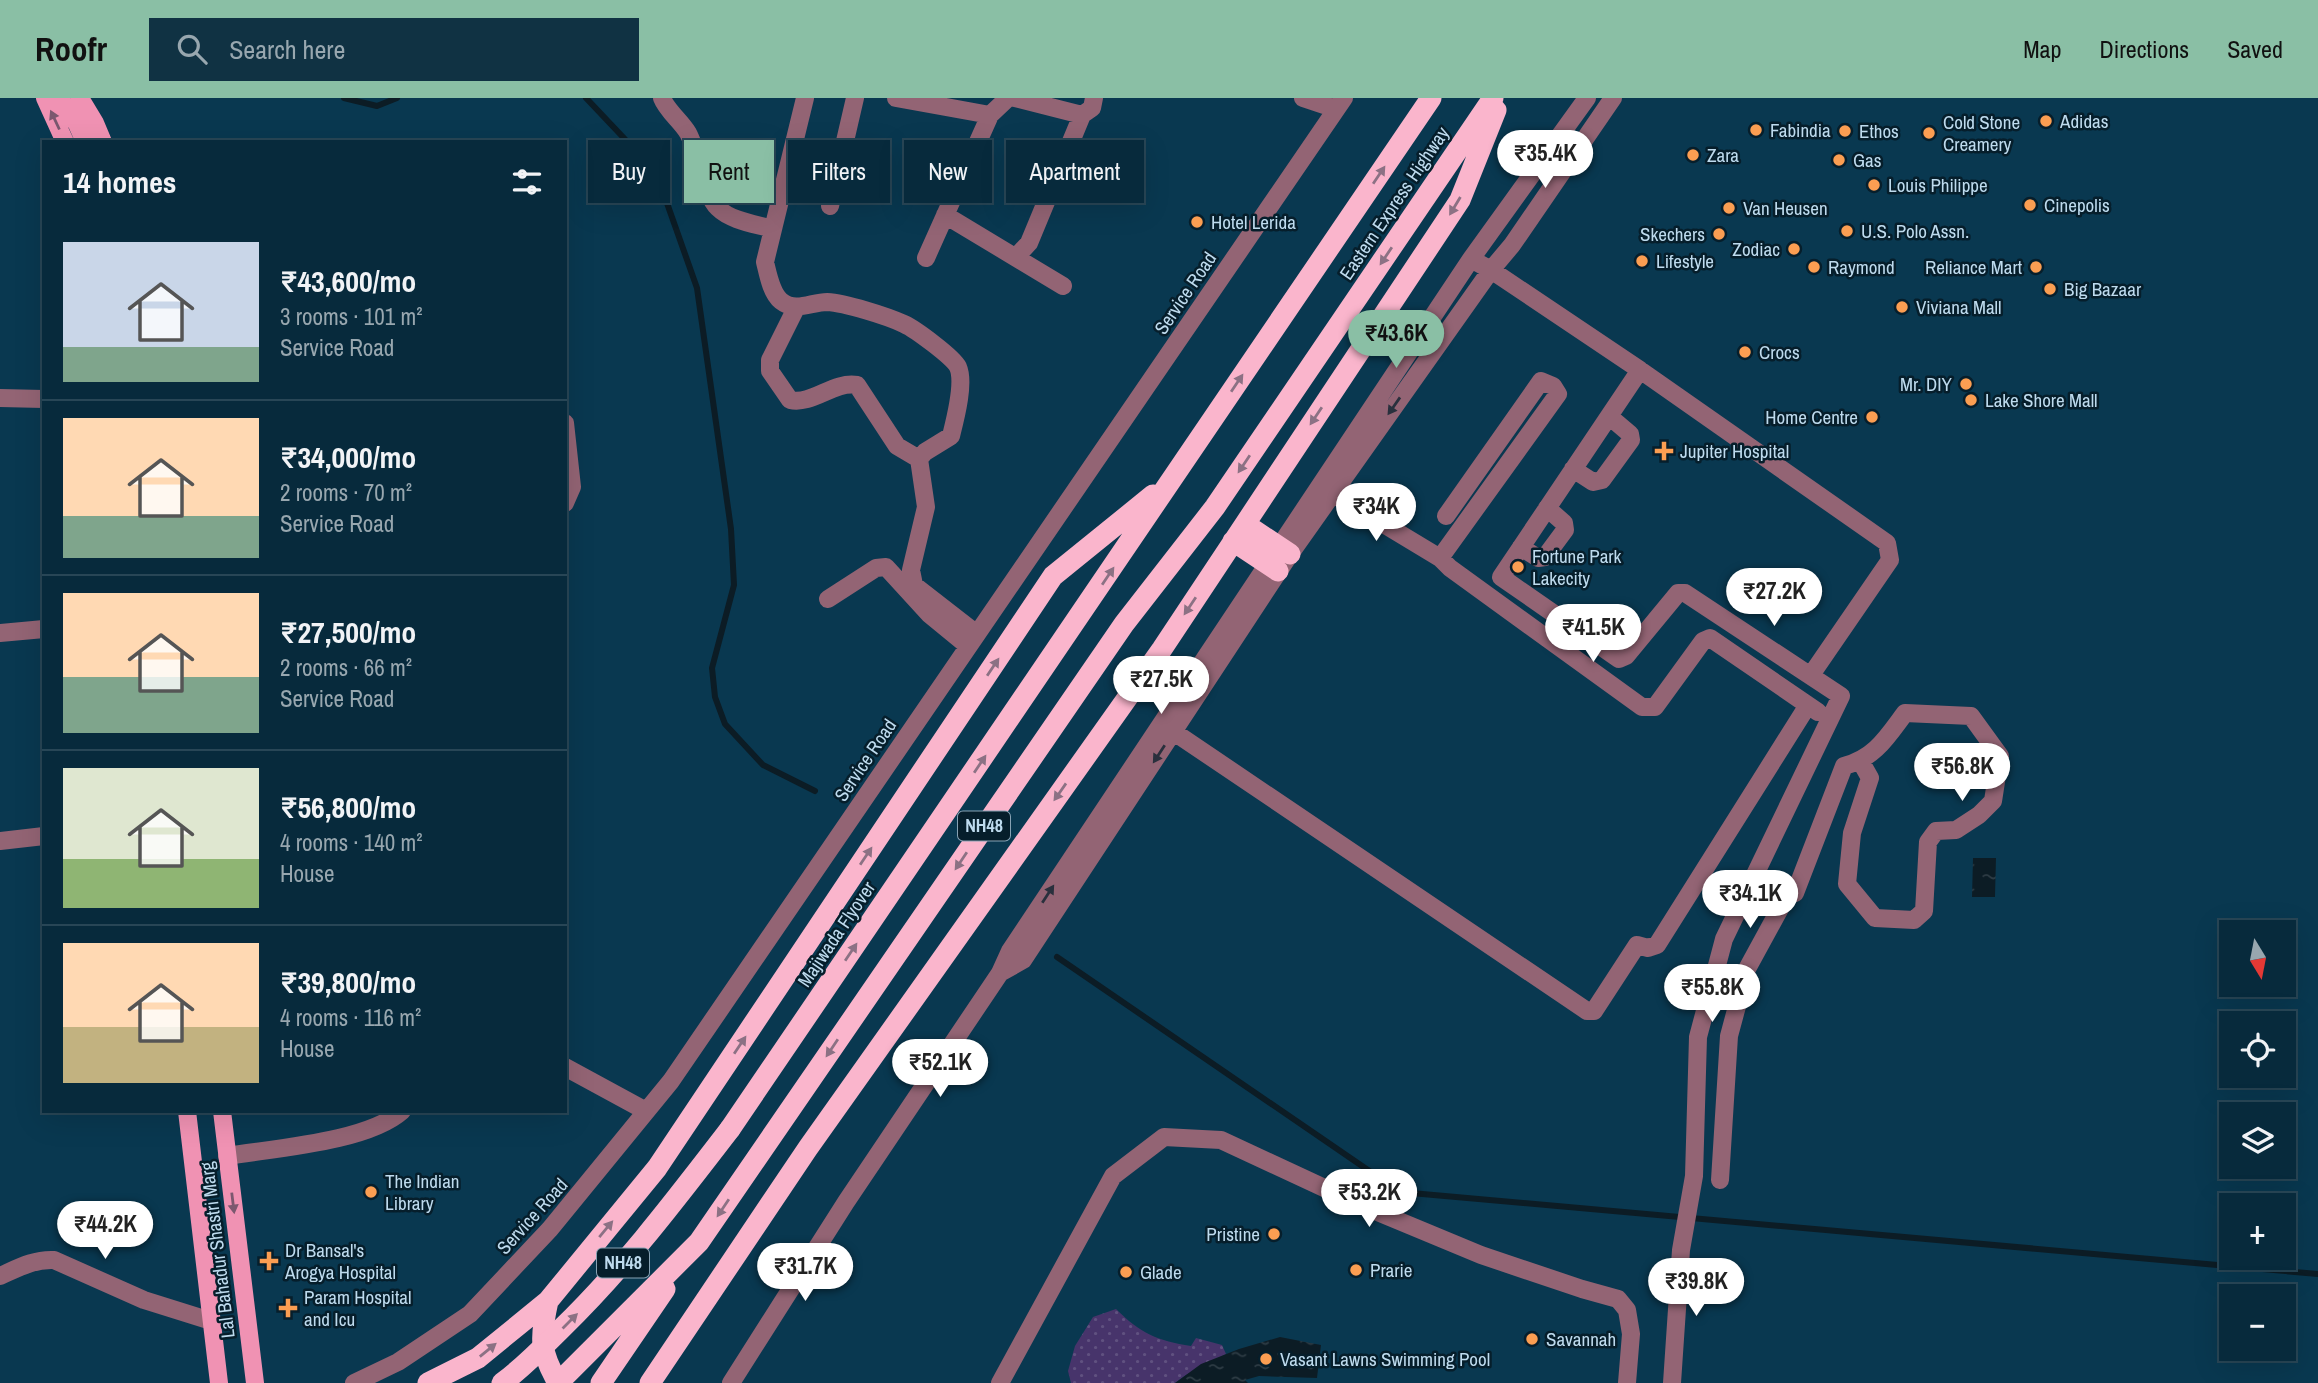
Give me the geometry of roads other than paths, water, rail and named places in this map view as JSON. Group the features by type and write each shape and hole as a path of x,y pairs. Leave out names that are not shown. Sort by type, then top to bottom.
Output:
{"highway":[{"name":"Eastern Express Highway","path":"1171,480 1431,98"},
{"name":"Eastern Express Highway","path":"699,1242 1124,624 1215,507 1493,98"},
{"path":"650,1383 808,1148 1162,649 1460,200 1500,98"},
{"name":"Majiwada Flyover","path":"502,1383 519,1371 598,1293 662,1218 730,1129 1171,480"},
{"path":"428,1383 478,1358 548,1301 657,1168 1053,576 1171,480"},
{"path":"1239,533 1279,559"},
{"path":"601,1383 699,1242"},
{"name":"NH48","path":"558,1383 699,1242"},
{"path":"548,1301 541,1332 545,1361 558,1383"}],"main road":[{"path":"45,98 64,140"},
{"path":"60,98 78,124 84,140"},
{"path":"79,98 102,140"},
{"name":"Lal Bahadur Shastri Marg","path":"187,1113 219,1383"},
{"name":"Lal Bahadur Shastri Marg","path":"222,1113 254,1383"}],"street":[{"path":"662,98 688,132 698,155 711,200 719,210 740,220 773,229"},
{"path":"805,98 765,262 772,285 780,300 796,307 827,302 906,325 942,351 958,368 960,394 951,436 925,452 919,460 926,507 911,570 914,585 973,640"},
{"path":"830,206 855,98"},
{"path":"896,98 990,116"},
{"path":"926,258 990,116 1008,98"},
{"path":"1015,98 1082,115"},
{"path":"1016,257 1029,243 1082,115 1092,108 1094,98"},
{"path":"1303,98 1340,104"},
{"path":"732,1383 846,1202 1000,973 1023,960 1168,727 1326,489 1471,259 1587,98"},
{"path":"1326,489 1490,270 1512,245 1613,98"},
{"name":"Service Road","path":"354,1383 398,1362 470,1314 550,1229 671,1081 1340,104"},
{"path":"945,215 1063,286"},
{"path":"1471,259 1640,370 1887,543 1890,560 1811,676"},
{"path":"796,307 770,360 770,370 790,400 799,402 846,383 857,385 897,446 919,460"},
{"path":"1640,370 1501,577 1619,659 1626,656 1678,593 1685,593 1841,696 1724,939 1699,1037 1694,1176 1681,1250 1672,1383"},
{"path":"1440,558 1558,394 1553,386 1541,381 1446,516"},
{"path":"0,398 42,399"},
{"path":"1573,469 1593,482 1602,480 1631,440 1630,434 1610,417"},
{"path":"567,441 572,487 567,498"},
{"path":"1326,489 1440,558 1450,568 1642,707 1655,707 1703,641 1710,638 1830,720"},
{"path":"1521,547 1538,558 1545,557 1565,530 1564,523 1547,508"},
{"path":"828,599 876,568 886,567 929,614 973,640"},
{"path":"0,633 42,629"},
{"path":"1168,727 1587,1011 1594,1011 1637,945 1648,948 1657,945 1808,705"},
{"path":"1720,1180 1729,1036 1747,969 1797,894 1844,766 1861,762 1882,744 1905,713 1971,716 2000,756 1993,801 1979,815 1956,830 1936,831 1928,842 1924,911 1914,920 1875,918 1847,884 1852,833 1870,778 1861,762"},
{"path":"0,841 42,836"},
{"path":"1750,886 1797,894"},
{"path":"567,1068 646,1111"},
{"path":"227,1156 334,1139 375,1128 400,1113"},
{"path":"1000,1383 1113,1176 1164,1137 1222,1140 1363,1206 1481,1255 1618,1299 1627,1311 1631,1334 1627,1383"},
{"path":"0,1276 30,1262 54,1260 144,1300 211,1321"}],"water":[{"path":"1973,858 1996,858 1995,897 1972,897"},
{"name":"Vasant Lawns Swimming Pool","path":"1280,1337 1321,1345 1317,1378 1259,1376 1245,1380 1248,1383 1175,1383 1201,1364"}],"waterway":[{"path":"344,98 377,106 397,98"},
{"path":"586,98 656,172 697,288 731,529 734,585 712,668 715,697 725,724 763,765 815,791"},
{"path":"1057,957 1400,1192 2318,1274"}],"place":[{"name":"Adidas","path":"2046,121"},
{"name":"Fabindia","path":"1756,130"},
{"name":"Ethos","path":"1845,131"},
{"name":"Cold Stone Creamery","path":"1929,133"},
{"name":"Zara","path":"1693,155"},
{"name":"Gas","path":"1839,160"},
{"name":"Louis Philippe","path":"1874,185"},
{"name":"Cinepolis","path":"2030,205"},
{"name":"Van Heusen","path":"1729,208"},
{"name":"Hotel Lerida","path":"1197,222"},
{"name":"U.S. Polo Assn.","path":"1847,231"},
{"name":"Skechers","path":"1719,234"},
{"name":"Zodiac","path":"1794,249"},
{"name":"Lifestyle","path":"1642,261"},
{"name":"Raymond","path":"1814,267"},
{"name":"Reliance Mart","path":"2036,267"},
{"name":"Big Bazaar","path":"2050,289"},
{"name":"Viviana Mall","path":"1902,307"},
{"name":"Crocs","path":"1745,352"},
{"name":"Mr. DIY","path":"1966,384"},
{"name":"Lake Shore Mall","path":"1971,400"},
{"name":"Home Centre","path":"1872,417"},
{"name":"Jupiter Hospital","path":"1664,451"},
{"name":"Fortune Park Lakecity","path":"1518,567"},
{"name":"The Indian Library","path":"371,1192"},
{"name":"Pristine","path":"1274,1234"},
{"name":"Dr Bansal's Arogya Hospital","path":"269,1261"},
{"name":"Prarie","path":"1356,1270"},
{"name":"Glade","path":"1126,1272"},
{"name":"Param Hospital and Icu","path":"288,1308"},
{"name":"Savannah","path":"1532,1339"},
{"name":"Vasant Lawns Swimming Pool","path":"1266,1359"}]}
